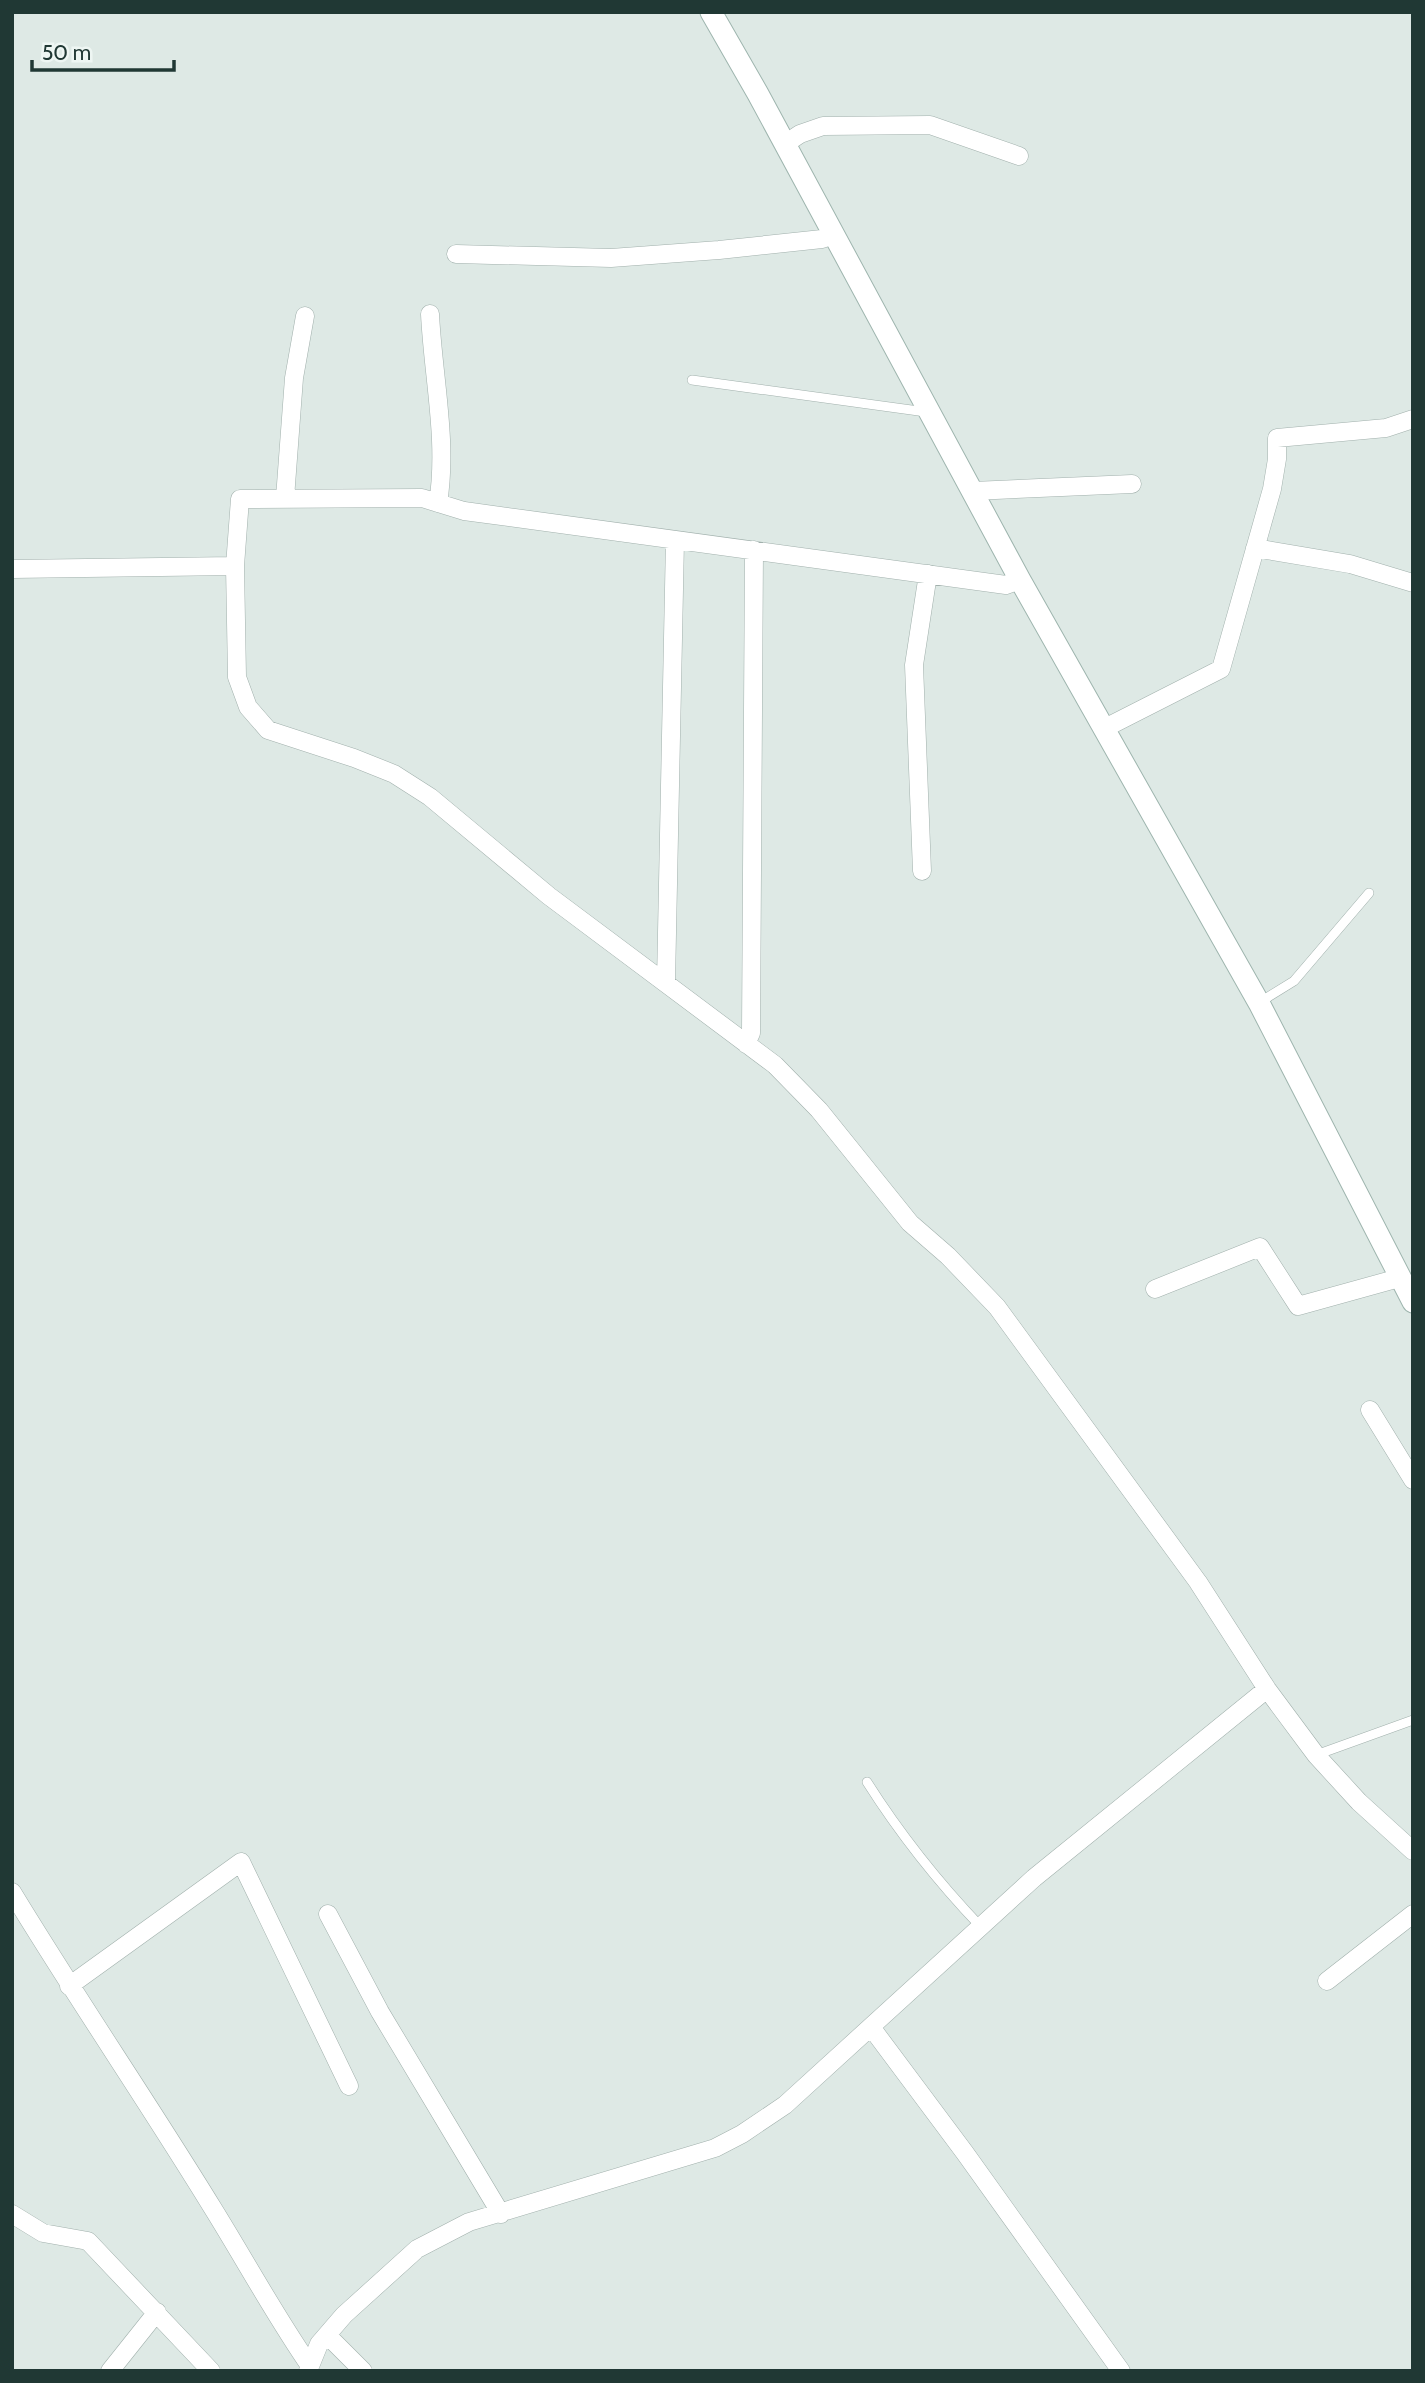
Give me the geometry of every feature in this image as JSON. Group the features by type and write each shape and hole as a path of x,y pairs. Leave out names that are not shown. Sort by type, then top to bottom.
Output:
{"street":[{"path":"711,12 1020,580 1259,1003 1413,1302"},
{"path":"785,145 800,134 823,126 930,125 1019,156"},
{"path":"456,254 611,258 719,250 822,239 834,235"},
{"path":"430,314 440,436 441,486 438,503"},
{"path":"285,498 294,378 305,316"},
{"path":"1103,729 1221,669 1272,489 1277,438 1386,428 1413,419"},
{"path":"973,491 1132,484"},
{"path":"1020,580 1006,585 675,540 464,511 422,498 240,499 235,566 237,677 248,707 268,730 394,774 430,797 550,896 775,1065 819,1110 910,1223 948,1256 997,1307 1198,1582 1267,1689 1316,1755 1359,1802 1413,1851"},
{"path":"666,982 675,540"},
{"path":"1255,548 1350,564 1413,583"},
{"path":"746,1044 751,1033 754,550"},
{"path":"12,569 235,566"},
{"path":"922,871 915,665 928,574"},
{"path":"1155,1289 1260,1247 1298,1306 1399,1278"},
{"path":"1370,1410 1413,1480"},
{"path":"309,2368 319,2344 344,2315 417,2249 469,2222 715,2148 742,2134 785,2105 1045,1869 1267,1689"},
{"path":"69,1986 241,1862 349,2086"},
{"path":"12,1892 69,1986 212,2207 309,2368"},
{"path":"328,1914 380,2012 501,2214"},
{"path":"1327,1981 1413,1914"},
{"path":"871,2026 1121,2371"},
{"path":"12,2214 43,2232 88,2241 211,2371"},
{"path":"110,2371 157,2312"},
{"path":"327,2335 363,2371"}],"lane":[{"path":"692,380 931,413"},
{"path":"1259,1003 1294,981 1368,893"},
{"path":"1316,1755 1413,1720"},
{"path":"867,1782 887,1813 951,1896 981,1927"}]}
